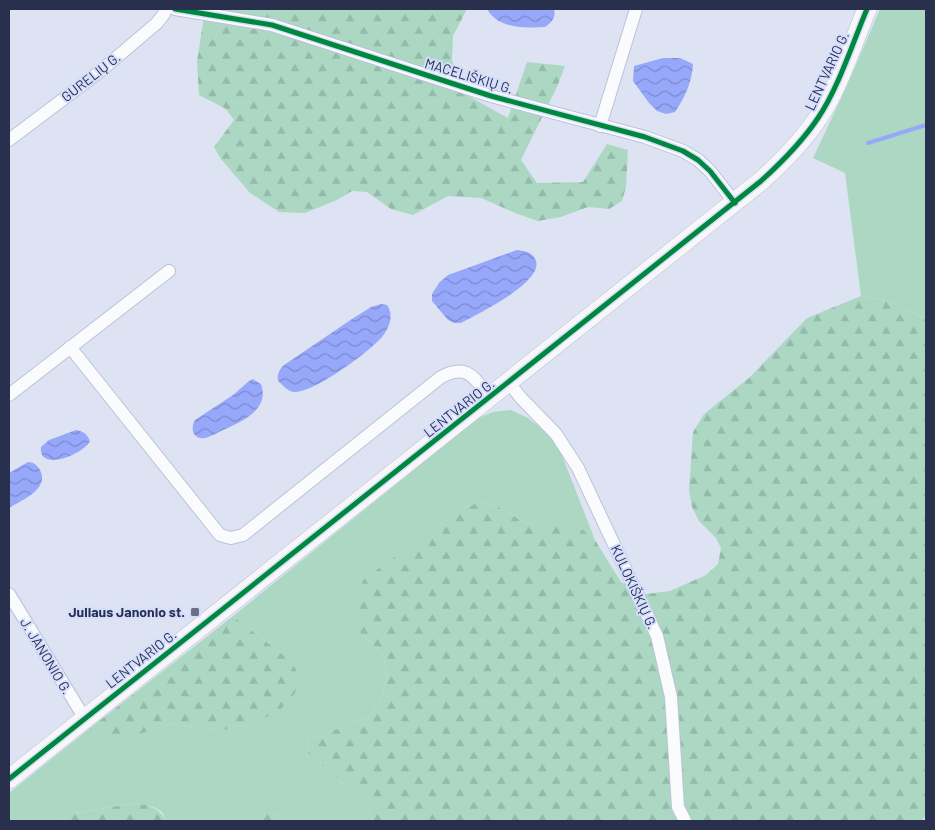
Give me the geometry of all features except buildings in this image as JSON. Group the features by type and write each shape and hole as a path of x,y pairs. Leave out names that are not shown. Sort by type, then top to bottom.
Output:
{"main road":[{"name":"LENTVARIO G.","path":"9,779 735,203 783,161 802,140 819,116 833,91 867,9"}],"street":[{"name":"GURELIŲ G.","path":"9,140 104,68 157,23 166,9"},
{"name":"MACELIŠKIŲ G.","path":"175,9 272,25 491,96 644,137 683,151 698,160 710,171 735,203"},
{"path":"600,126 636,9"},
{"path":"9,395 169,271"},
{"path":"70,347 220,535 231,538 243,535 442,377 459,370 466,372 473,376 490,397"},
{"name":"KULOKIŠKIŲ G.","path":"509,383 556,434 578,468 657,636 671,696 678,807 685,821"},
{"name":"J. JANONIO G.","path":"9,594 85,718"}],"green space":[{"path":"205,9 467,9 453,36 452,60 461,92 508,118 527,62 565,66 557,87 521,160 537,183 583,182 607,144 628,150 626,187 622,201 609,209 588,207 561,217 538,221 481,198 448,196 413,215 391,209 367,192 352,191 337,200 305,213 279,212 250,193 221,159 214,147 234,120 226,109 199,95 197,62"},
{"path":"880,9 926,9 926,319 886,300 861,296 845,173 813,158"},
{"path":"861,296 886,300 926,319 926,816 921,821 373,821 367,804 307,752 309,739 370,717 381,699 387,677 383,654 361,634 354,614 356,595 364,579 462,509 480,502 500,508 527,524 566,524 582,529 595,540 621,582 646,594 670,591 706,575 718,564 721,548 716,538 699,521 692,507 689,490 693,432 704,414 749,378 807,318"},
{"path":"511,410 528,418 549,434 561,453 595,540 582,529 566,524 527,524 500,508 480,502 462,509 365,579 356,595 361,634 383,654 387,677 381,699 370,717 309,739 307,752 367,804 373,821 293,821 274,813 252,813 242,821 166,821 162,812 154,807 136,803 74,813 54,821 9,821 9,793 89,729 104,738 139,734 169,724 219,731 292,662 233,616 478,418 493,412"},
{"path":"233,616 292,662 299,676 295,693 281,709 256,723 219,731 169,724 123,740 104,738 89,729"},
{"path":"136,803 150,806 157,810 166,821 54,821 74,813"},
{"path":"251,813 274,813 293,821 242,821"}],"water":[{"path":"487,9 554,9 554,17 545,27 521,27 505,24 492,16"},
{"path":"663,58 680,58 693,64 690,83 682,101 675,112 666,114 657,111 649,103 633,81 634,66"},
{"path":"517,250 528,252 533,256 536,261 535,270 520,288 494,305 461,323 454,323 448,320 432,301 432,294 439,283 448,275"},
{"path":"381,304 387,305 391,317 387,329 375,344 354,361 327,379 303,391 294,392 278,381 279,372 284,365 371,307"},
{"path":"253,379 261,384 263,393 262,400 253,413 239,423 210,437 201,438 195,435 193,426 195,420 233,395"},
{"path":"76,430 88,436 90,441 86,446 62,459 47,459 42,455 41,447 49,440"},
{"path":"28,462 35,464 40,470 41,483 33,493 9,508 9,473"}],"waterway":[{"path":"868,143 926,125"}],"cycle path":[{"path":"175,9 272,25 491,96 645,137 683,151 698,160 710,171 735,203"},
{"path":"9,779 761,181 784,159 812,127 825,106 839,79 867,9"}],"place":[{"name":"Juliaus Janonio st.","path":"195,612"}]}
